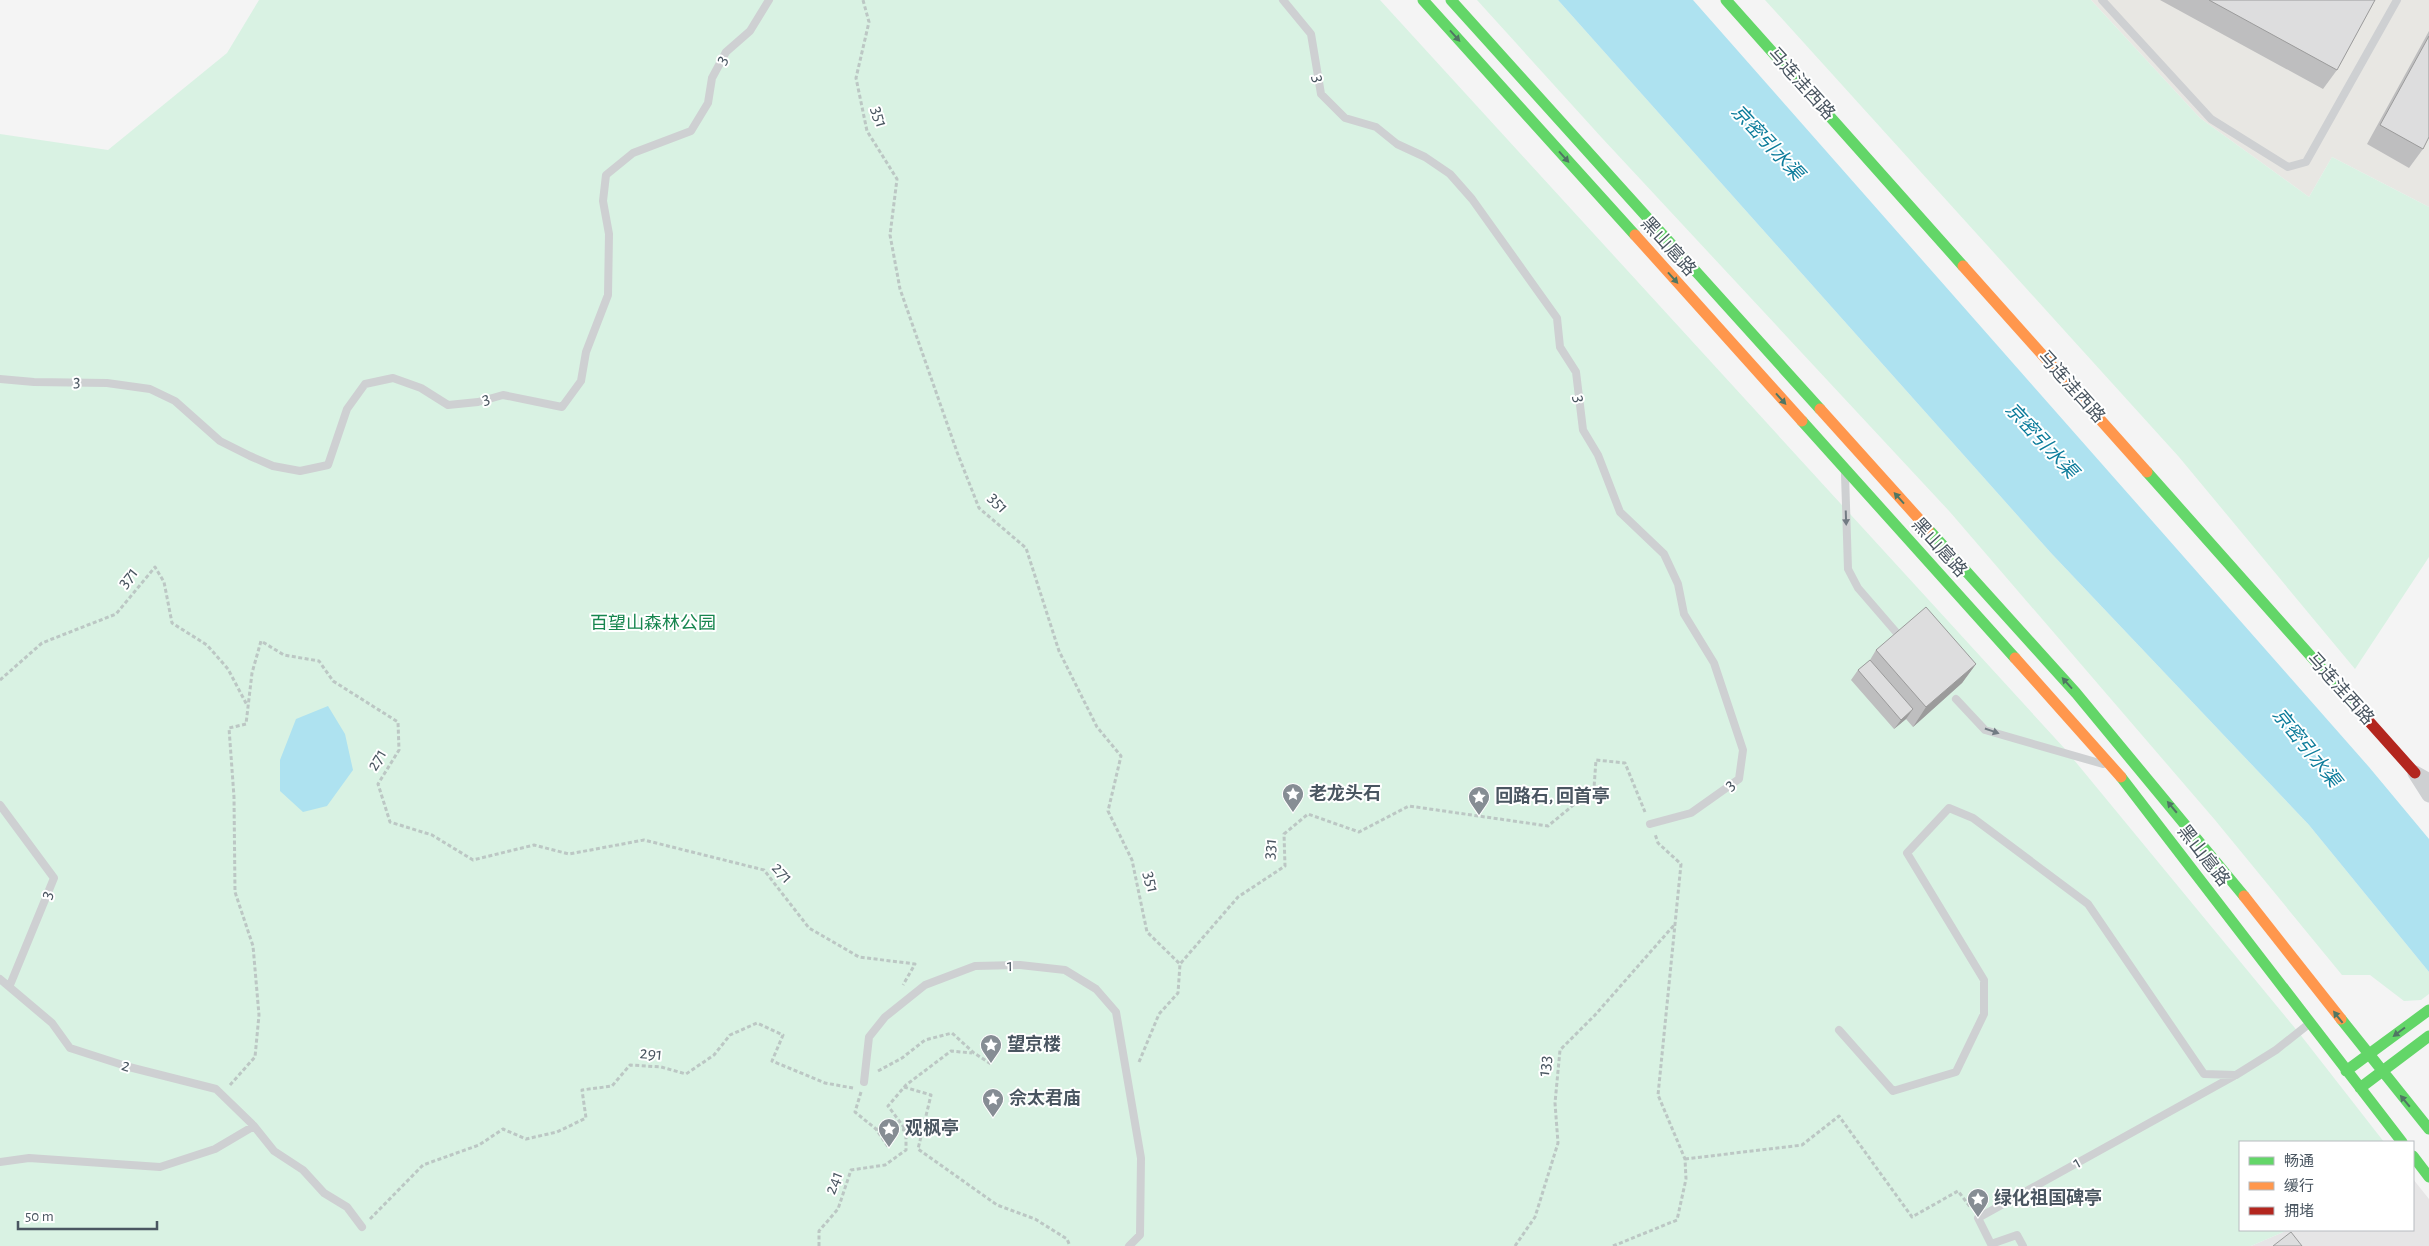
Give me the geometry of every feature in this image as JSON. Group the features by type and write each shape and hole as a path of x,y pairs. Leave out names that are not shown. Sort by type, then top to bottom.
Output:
{"main road":[{"name":"黑山扈路","path":"1423,0 2113,767 2401,1141"},
{"name":"黑山扈路","path":"1451,0 2076,693 2209,851 2368,1055 2429,1129"},
{"name":"马连洼西路","path":"1726,0 2415,773"},
{"path":"2346,1071 2429,1010"},
{"path":"2360,1088 2429,1036"},
{"path":"2414,1157 2429,1177"}],"street":[{"name":"马连洼西路","path":"2415,773 2429,781"},
{"name":"马连洼西路","path":"2415,773 2429,795"}],"lane":[{"name":"3","path":"0,379 34,382 107,383 150,389 175,401 232,448 273,466 300,471 328,465 347,408 365,384 393,378 421,388 448,405 478,402 503,395 562,406 581,381 586,352 608,295 608,234 603,201 606,175 633,154 691,131 708,103 712,78 726,52 750,31 769,0"},
{"name":"3","path":"1283,0 1311,34 1321,94 1345,118 1376,127 1397,144 1425,157 1450,174 1472,199 1557,318 1560,347 1576,372 1584,430 1598,456 1620,512 1664,554 1678,584 1684,614 1714,663 1743,750 1739,779 1691,813 1650,824"},
{"path":"2102,0 2211,119 2288,167 2306,162 2397,0"},
{"path":"1845,470 1848,569 1858,588 1896,632"},
{"path":"1956,699 1985,730 2113,767"},
{"name":"3","path":"0,805 54,878 10,985"},
{"path":"1839,1030 1893,1091 1956,1072 1984,1014 1984,980 1907,853 1949,808 1973,818 2088,904 2204,1074 2236,1075"},
{"name":"1","path":"864,1082 870,1037 885,1017 925,985 975,966 1020,965 1065,970 1096,989 1116,1012 1141,1158 1140,1235 1129,1246"},
{"path":"0,979 10,985"},
{"name":"2","path":"10,985 52,1022 70,1048 129,1068 216,1089 254,1126 274,1151 303,1170 324,1193 347,1207 362,1227"},
{"name":"1","path":"1978,1218 2236,1075 2276,1050 2310,1023"},
{"path":"0,1162 29,1158 160,1167 215,1149 254,1126"},
{"path":"1978,1218 1991,1244 2017,1235 2022,1246"}],"path":[{"name":"351","path":"863,0 869,22 856,78 867,131 897,179 890,235 900,289 956,452 979,508 1026,548 1059,650 1097,727 1121,756 1108,811 1132,860 1147,932 1180,964"},
{"name":"371","path":"0,680 42,643 116,614 155,567 164,582 172,623 207,645 228,669 248,707"},
{"name":"271","path":"222,1095 255,1057 259,1015 253,946 234,892 234,797 229,728 246,724 252,673 261,642 284,655 319,661 333,681 398,722 399,750 378,784 390,822 432,835 473,860 534,845 569,854 644,840 764,870 809,928 859,957 915,964 902,987"},
{"name":"331","path":"1180,964 1238,897 1285,866 1284,834 1308,814 1359,832 1409,806 1548,826 1594,788 1596,760 1625,763 1650,824"},
{"path":"1613,1246 1677,1220 1686,1179 1684,1159 1658,1094 1681,864 1658,843 1650,824"},
{"name":"133","path":"1515,1246 1535,1217 1558,1143 1555,1103 1560,1050 1594,1015 1675,924"},
{"path":"1128,1086 1160,1014 1178,993 1180,964"},
{"name":"291","path":"362,1227 423,1165 479,1145 503,1129 526,1139 557,1132 586,1118 582,1090 612,1086 630,1065 661,1067 686,1074 714,1055 730,1035 757,1023 783,1035 772,1061 825,1083 855,1088 864,1082"},
{"path":"890,1148 876,1129 855,1112 864,1082 877,1071 902,1058 925,1040 952,1033 974,1053 991,1064"},
{"path":"906,1130 888,1106 904,1087 951,1051 974,1053"},
{"path":"904,1087 931,1095 918,1149 997,1204 1043,1224 1066,1239 1070,1246"},
{"path":"1684,1159 1802,1145 1839,1116 1912,1217 1958,1191 1978,1218"},
{"path":"876,1129 906,1130"},
{"name":"241","path":"819,1246 819,1231 838,1209 851,1170 885,1165 906,1150 906,1130"}],"shaded area":[{"path":"2091,0 2429,0 2429,207 2332,157 2309,197 2200,118"},
{"path":"2414,1180 2429,1199 2429,1246 2251,1246 2286,1231 2414,1231"}],"green space":[{"name":"百望山森林公园","path":"259,0 1380,0 2065,749 2299,1033 2383,1141 2239,1141 2239,1231 2286,1231 2251,1246 0,1246 0,134 108,150 227,53"},
{"path":"1477,0 1558,0 2051,553 2309,825 2429,972 2429,994 2421,1000 2404,1001 2370,975 2342,975 2215,820 1950,512 1602,138"},
{"path":"1765,0 2091,0 2200,118 2309,197 2332,157 2429,207 2429,557 2355,669 2179,457"}],"water":[{"name":"京密引水渠","path":"1558,0 1693,0 2369,767 2429,839 2429,972 2309,825 2051,553"},
{"path":"328,706 345,734 353,770 327,806 303,812 280,791 280,760 296,719"}],"building":[{"path":"2209,0 2375,0 2337,70"},
{"path":"2429,36 2429,137 2423,149 2380,125"},
{"path":"1926,607 1976,664 1926,707 1876,650"},
{"path":"1870,660 1913,709 1901,720 1858,670"},
{"path":"2291,1232 2302,1246 2273,1246"}],"traffic: fast":[{"path":"1423,0 1635,235"},
{"path":"1451,0 1820,409"},
{"path":"1726,0 1963,266"},
{"path":"1802,421 2015,658"},
{"path":"2147,472 2357,708"},
{"path":"1928,529 2076,693 2244,896"},
{"path":"2121,777 2401,1141"},
{"path":"2346,1071 2429,1010"},
{"path":"2341,1019 2429,1129"},
{"path":"2360,1088 2429,1036"},
{"path":"2414,1157 2429,1177"}],"traffic: slow":[{"path":"1635,235 1802,421"},
{"path":"1963,266 2147,472"},
{"path":"1820,409 1928,529"},
{"path":"2015,658 2121,777"},
{"path":"2244,896 2341,1019"}],"traffic: jam":[{"path":"2357,708 2415,773"}],"place":[{"name":"老龙头石","path":"1293,813"},
{"name":"回路石, 回首亭","path":"1479,816"},
{"name":"望京楼","path":"991,1064"},
{"name":"佘太君庙","path":"993,1118"},
{"name":"观枫亭","path":"889,1148"},
{"name":"绿化祖国碑亭","path":"1978,1218"}]}
